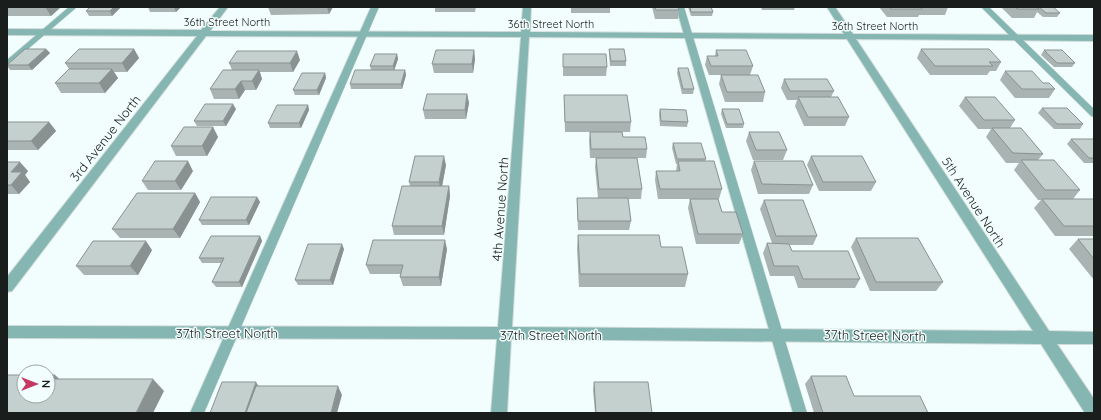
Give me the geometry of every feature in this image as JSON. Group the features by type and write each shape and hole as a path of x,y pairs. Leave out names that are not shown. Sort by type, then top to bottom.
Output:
{"street":[{"name":"3rd Avenue North","path":"7,287 224,7"},
{"name":"4th Avenue North","path":"499,413 527,7"},
{"name":"5th Avenue North","path":"831,7 1094,413"},
{"name":"36th Street North","path":"7,32 1094,38"},
{"name":"37th Street North","path":"7,332 505,335 777,334 1094,338"}],"lane":[{"path":"7,64 73,7"},
{"path":"197,413 375,7"},
{"path":"680,7 800,413"},
{"path":"985,7 1094,114"}],"building":[{"path":"90,7 114,7 110,11 86,11"},
{"path":"655,7 678,7 679,10 656,10"},
{"path":"690,7 711,7 713,12 691,12"},
{"path":"890,7 921,7 922,9 891,9"},
{"path":"1015,7 1037,7 1039,9 1017,9"},
{"path":"1039,7 1053,7 1060,13 1046,13"},
{"path":"25,49 46,49 28,65 7,65"},
{"path":"79,49 134,49 122,63 65,63"},
{"path":"609,49 624,49 626,61 611,61"},
{"path":"921,49 989,49 1001,62 989,62 993,66 935,66"},
{"path":"436,50 474,50 472,64 432,64"},
{"path":"716,50 746,50 753,66 711,66 707,56 718,56"},
{"path":"1044,50 1062,50 1075,63 1057,63"},
{"path":"237,51 297,51 290,63 229,63"},
{"path":"375,54 397,54 393,66 370,66"},
{"path":"563,54 606,54 607,67 563,67"},
{"path":"678,68 688,68 694,89 683,89"},
{"path":"69,69 112,69 99,83 55,83"},
{"path":"223,70 259,70 252,81 241,81 235,89 210,89"},
{"path":"355,70 405,70 401,84 350,84"},
{"path":"1005,71 1032,71 1043,83 1049,83 1055,89 1022,89"},
{"path":"302,73 325,73 317,90 293,90"},
{"path":"721,75 758,75 765,92 727,92"},
{"path":"784,79 827,79 834,91 790,91"},
{"path":"427,94 467,94 465,110 423,110"},
{"path":"564,95 627,95 631,122 565,122"},
{"path":"798,97 838,97 849,117 808,117"},
{"path":"965,97 995,97 1015,120 984,120"},
{"path":"205,104 233,104 223,121 194,121"},
{"path":"277,105 308,105 299,123 268,123"},
{"path":"1042,108 1067,108 1083,124 1057,124"},
{"path":"660,109 686,110 688,122 661,121"},
{"path":"722,109 739,109 744,124 727,124"},
{"path":"7,122 49,122 31,141 7,141"},
{"path":"184,127 213,127 202,146 171,146"},
{"path":"992,128 1021,128 1043,154 1013,153"},
{"path":"590,132 622,132 623,137 645,137 647,149 591,149"},
{"path":"749,132 779,132 787,150 756,150"},
{"path":"1071,139 1094,139 1094,158 1089,158"},
{"path":"673,143 701,143 706,159 677,159"},
{"path":"415,156 444,156 439,182 409,182"},
{"path":"811,156 862,156 876,182 823,182"},
{"path":"596,158 637,158 642,189 599,189"},
{"path":"1021,160 1054,160 1080,190 1045,190"},
{"path":"155,161 188,161 175,181 142,181"},
{"path":"678,161 714,161 722,189 660,189 656,171 680,171"},
{"path":"754,161 803,161 813,185 762,184"},
{"path":"7,162 20,162 11,172 22,172 11,185 7,185"},
{"path":"402,186 449,186 442,226 392,226"},
{"path":"137,193 195,193 173,229 112,229"},
{"path":"211,197 257,197 246,220 199,220"},
{"path":"577,198 628,198 631,221 578,221"},
{"path":"690,199 718,199 722,212 736,212 743,234 698,234"},
{"path":"1042,199 1094,199 1094,226 1064,226"},
{"path":"764,200 803,200 817,236 776,236"},
{"path":"578,235 659,235 661,247 682,247 688,274 580,274"},
{"path":"211,236 260,236 239,282 212,282 224,258 199,258"},
{"path":"856,238 918,238 943,282 876,282"},
{"path":"1078,239 1094,239 1094,259"},
{"path":"373,240 445,240 439,277 400,277 403,265 366,265"},
{"path":"93,241 146,241 130,266 76,266"},
{"path":"767,243 789,244 792,251 848,251 860,279 803,279 798,266 774,266"},
{"path":"308,244 342,244 330,280 295,280"},
{"path":"7,375 16,375 16,404 56,404 56,379 153,379 136,413 7,413"},
{"path":"811,376 846,376 854,396 920,396 928,413 823,413"},
{"path":"222,382 256,382 245,413 210,413"},
{"path":"594,382 648,382 652,413 596,413"},
{"path":"256,386 338,386 331,413 246,413"}]}
